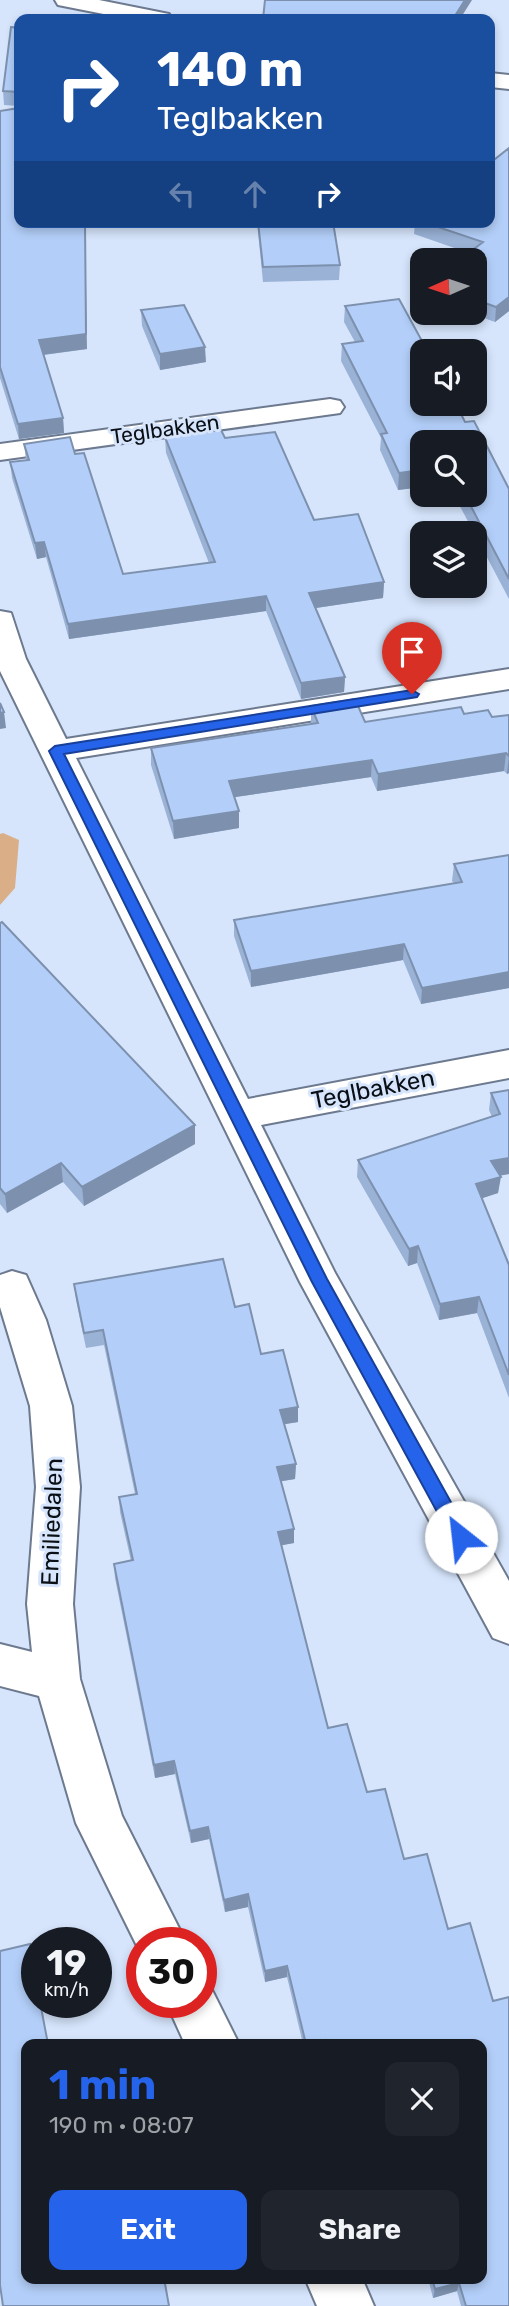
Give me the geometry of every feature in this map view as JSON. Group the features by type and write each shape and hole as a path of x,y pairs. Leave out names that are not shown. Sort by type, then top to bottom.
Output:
{"street":[{"path":"66,0 136,14"},
{"name":"Teglbakken","path":"0,452 330,407"},
{"path":"0,620 10,659 320,1282 506,1612"},
{"path":"55,751 509,679"},
{"name":"Teglbakken","path":"237,1115 509,1064"},
{"name":"Emiliedalen","path":"12,1287 26,1320 51,1406 58,1487 50,1604 57,1679 100,1823 153,1927"},
{"path":"0,1665 57,1679"},
{"path":"199,2018 210,2039"},
{"path":"335,2284 346,2306"}],"shaded area":[{"path":"0,834 19,840 15,888 0,905"}],"building":[{"path":"265,0 465,0 456,14 264,14"},
{"path":"11,27 14,27 14,92 3,91"},
{"path":"14,109 14,228 85,228 86,334 39,340 63,418 18,424 0,367 0,111"},
{"path":"509,148 509,297 496,307 487,304 487,248 475,248 483,242 441,228 495,228 495,159"},
{"path":"259,228 334,228 340,265 263,267"},
{"path":"399,299 410,319 410,326 414,326 421,339 410,339 410,416 462,416 465,422 474,421 479,430 410,430 410,472 399,473 381,434 387,433 342,344 363,341 345,306"},
{"path":"184,305 205,347 160,354 141,310"},
{"path":"221,430 225,438 275,432 314,520 358,514 384,582 309,593 345,677 301,683 266,596 68,624 44,542 35,543 10,462 29,460 24,444 70,437 75,454 84,453 123,574 215,562 165,437"},
{"path":"487,446 509,489 509,579 487,537 487,521 479,521 471,507 487,507"},
{"path":"355,699 365,722 461,707 464,714 488,710 492,717 509,715 509,756 506,753 378,774 372,760 229,781 239,811 173,821 151,748 318,723 311,706"},
{"path":"509,855 509,972 422,988 404,944 251,971 234,920 462,882 454,864"},
{"path":"2,922 195,1125 82,1187 61,1163 5,1194 0,1188"},
{"path":"509,1090 509,1158 491,1161 501,1177 476,1184 509,1265 509,1375 479,1297 440,1304 418,1246 409,1249 358,1160 500,1114 491,1093"},
{"path":"223,1259 235,1307 249,1304 261,1354 283,1350 298,1407 280,1410 296,1464 277,1467 294,1529 278,1532 328,1728 347,1724 367,1792 385,1789 404,1859 427,1854 448,1929 470,1923 493,2001 509,1997 509,2306 466,2306 459,2284 487,2284 487,2039 305,2039 287,1966 265,1971 248,1894 224,1900 208,1827 190,1831 174,1761 154,1765 114,1564 133,1560 119,1497 137,1494 103,1330 84,1333 74,1284"},
{"path":"21,1946 21,2018 43,2018 47,2039 21,2039 21,2284 165,2284 169,2306 3,2306 0,2285 0,1951"},
{"path":"434,2284 455,2284 435,2289"}],"route":[{"path":"412,694 55,751 320,1282 461,1537"}]}
